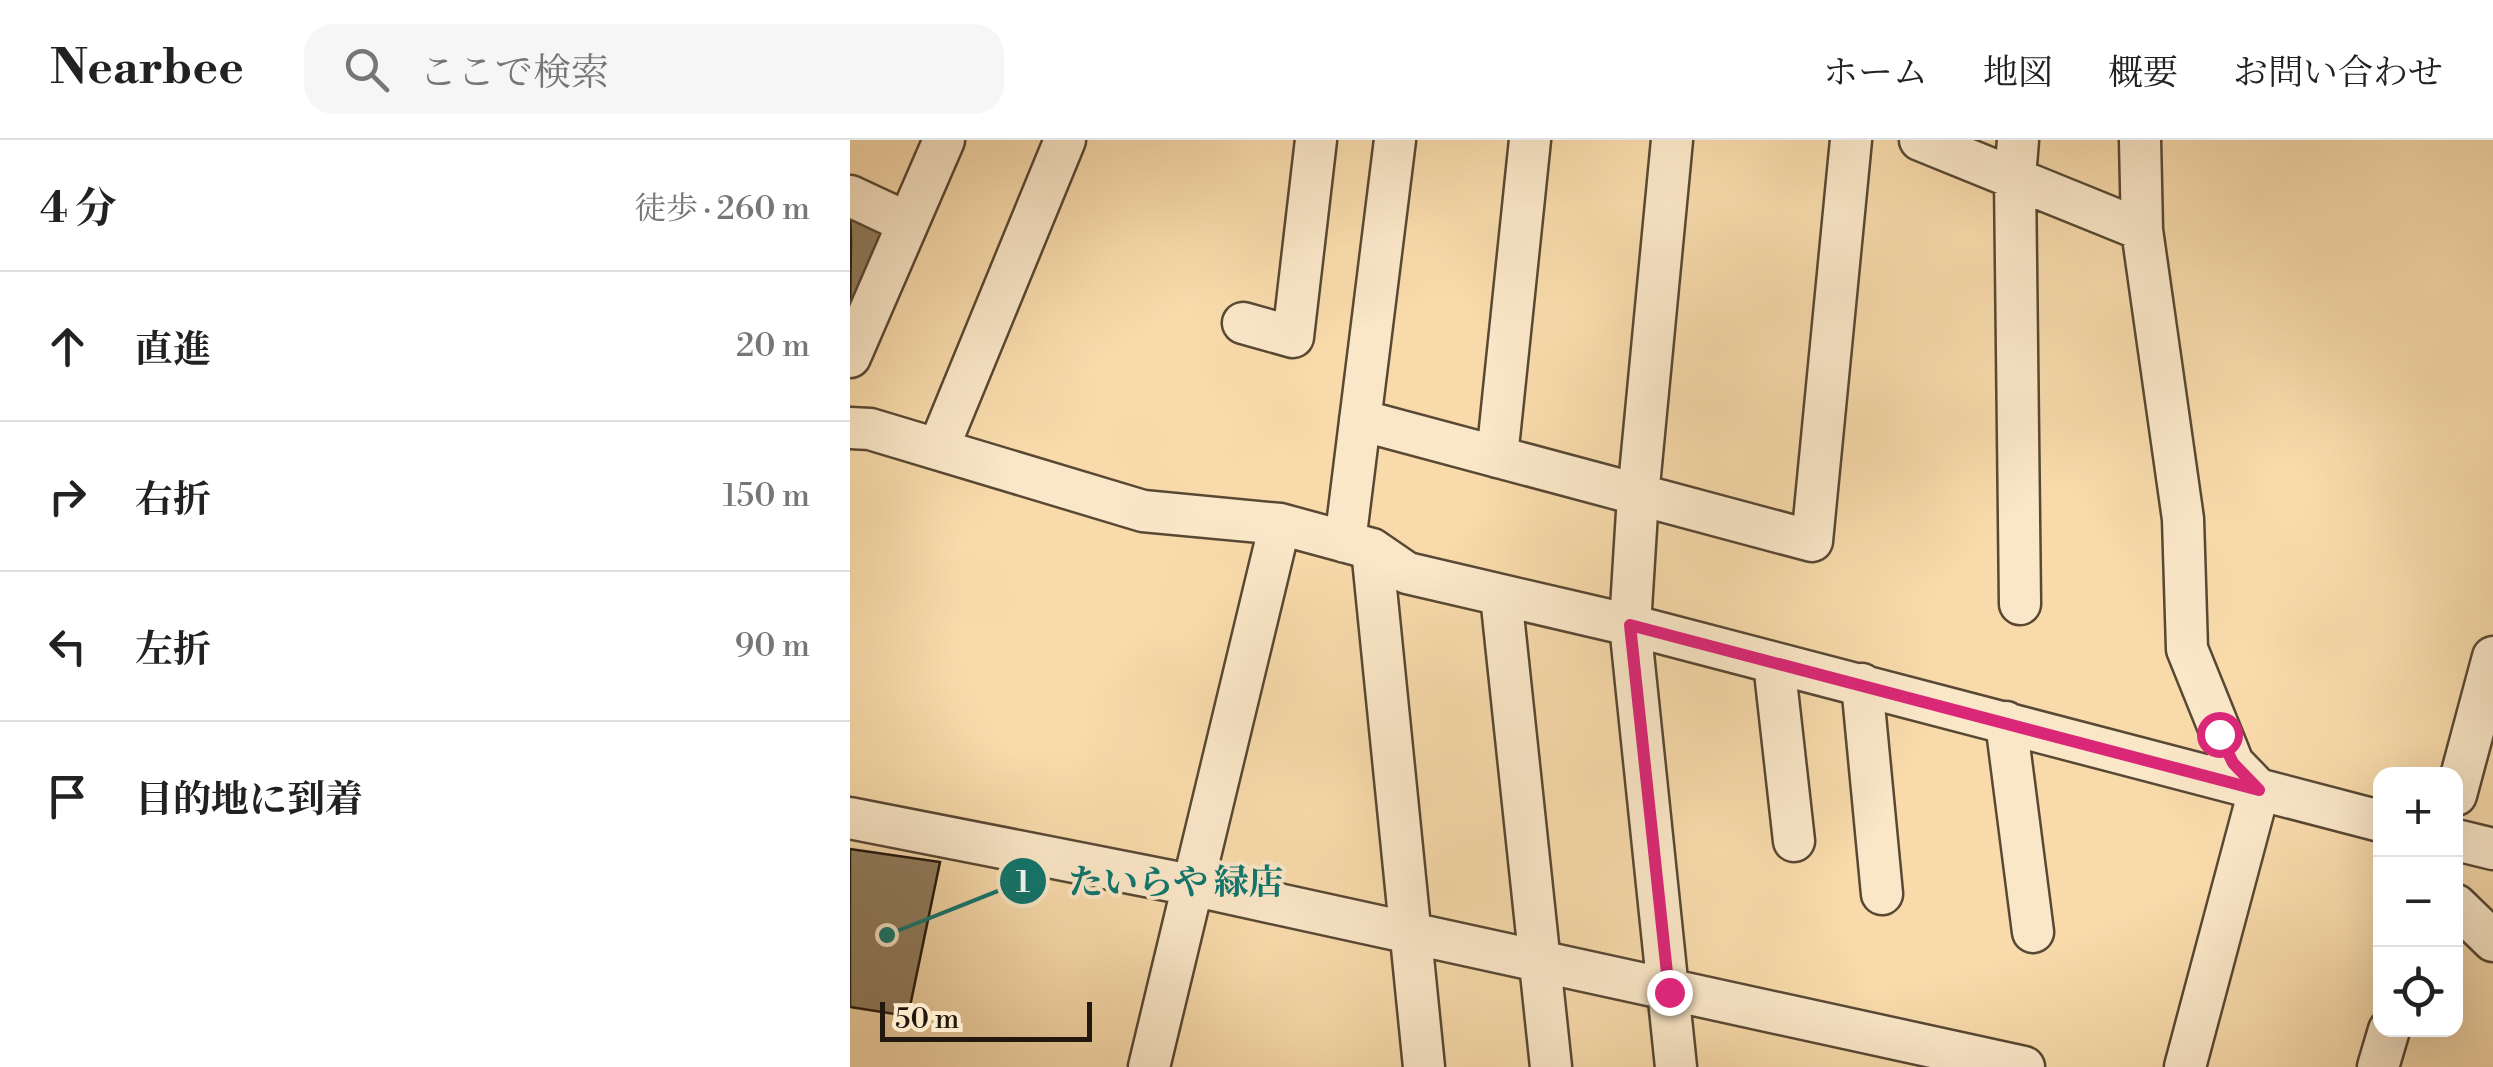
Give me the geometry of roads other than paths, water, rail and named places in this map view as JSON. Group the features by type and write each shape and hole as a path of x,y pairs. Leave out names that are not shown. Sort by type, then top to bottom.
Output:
{"street":[{"path":"850,358 944,140"},
{"path":"938,449 1064,140"},
{"path":"1243,324 1293,337 1316,140"},
{"path":"1395,140 1360,420 1359,546 1424,1067"},
{"path":"1497,457 1530,140"},
{"path":"1672,140 1638,496 1630,625 1676,1067"},
{"path":"1360,420 1812,541 1851,140"},
{"path":"1920,140 2016,159 2142,230"},
{"path":"2140,140 2142,230 2184,518 2187,649 2233,763 2259,790"},
{"path":"2016,159 2020,604"},
{"path":"850,196 908,222"},
{"path":"850,428 870,428 1143,510 1280,524 1359,546 1408,573 1862,684 2373,819"},
{"path":"1149,1067 1280,524"},
{"path":"1502,596 1551,1067"},
{"path":"2463,769 2493,657"},
{"path":"1774,663 1794,842"},
{"path":"1862,684 1882,894"},
{"path":"2006,722 2033,932"},
{"path":"2185,1067 2259,790"},
{"path":"850,818 1192,885 1669,992 1921,1055 2024,1067"},
{"path":"2463,842 2493,849"},
{"path":"2463,912 2493,941"},
{"path":"2378,1067 2387,1037"}],"place":[{"name":"たいらや 緑店","path":"887,935"}]}
